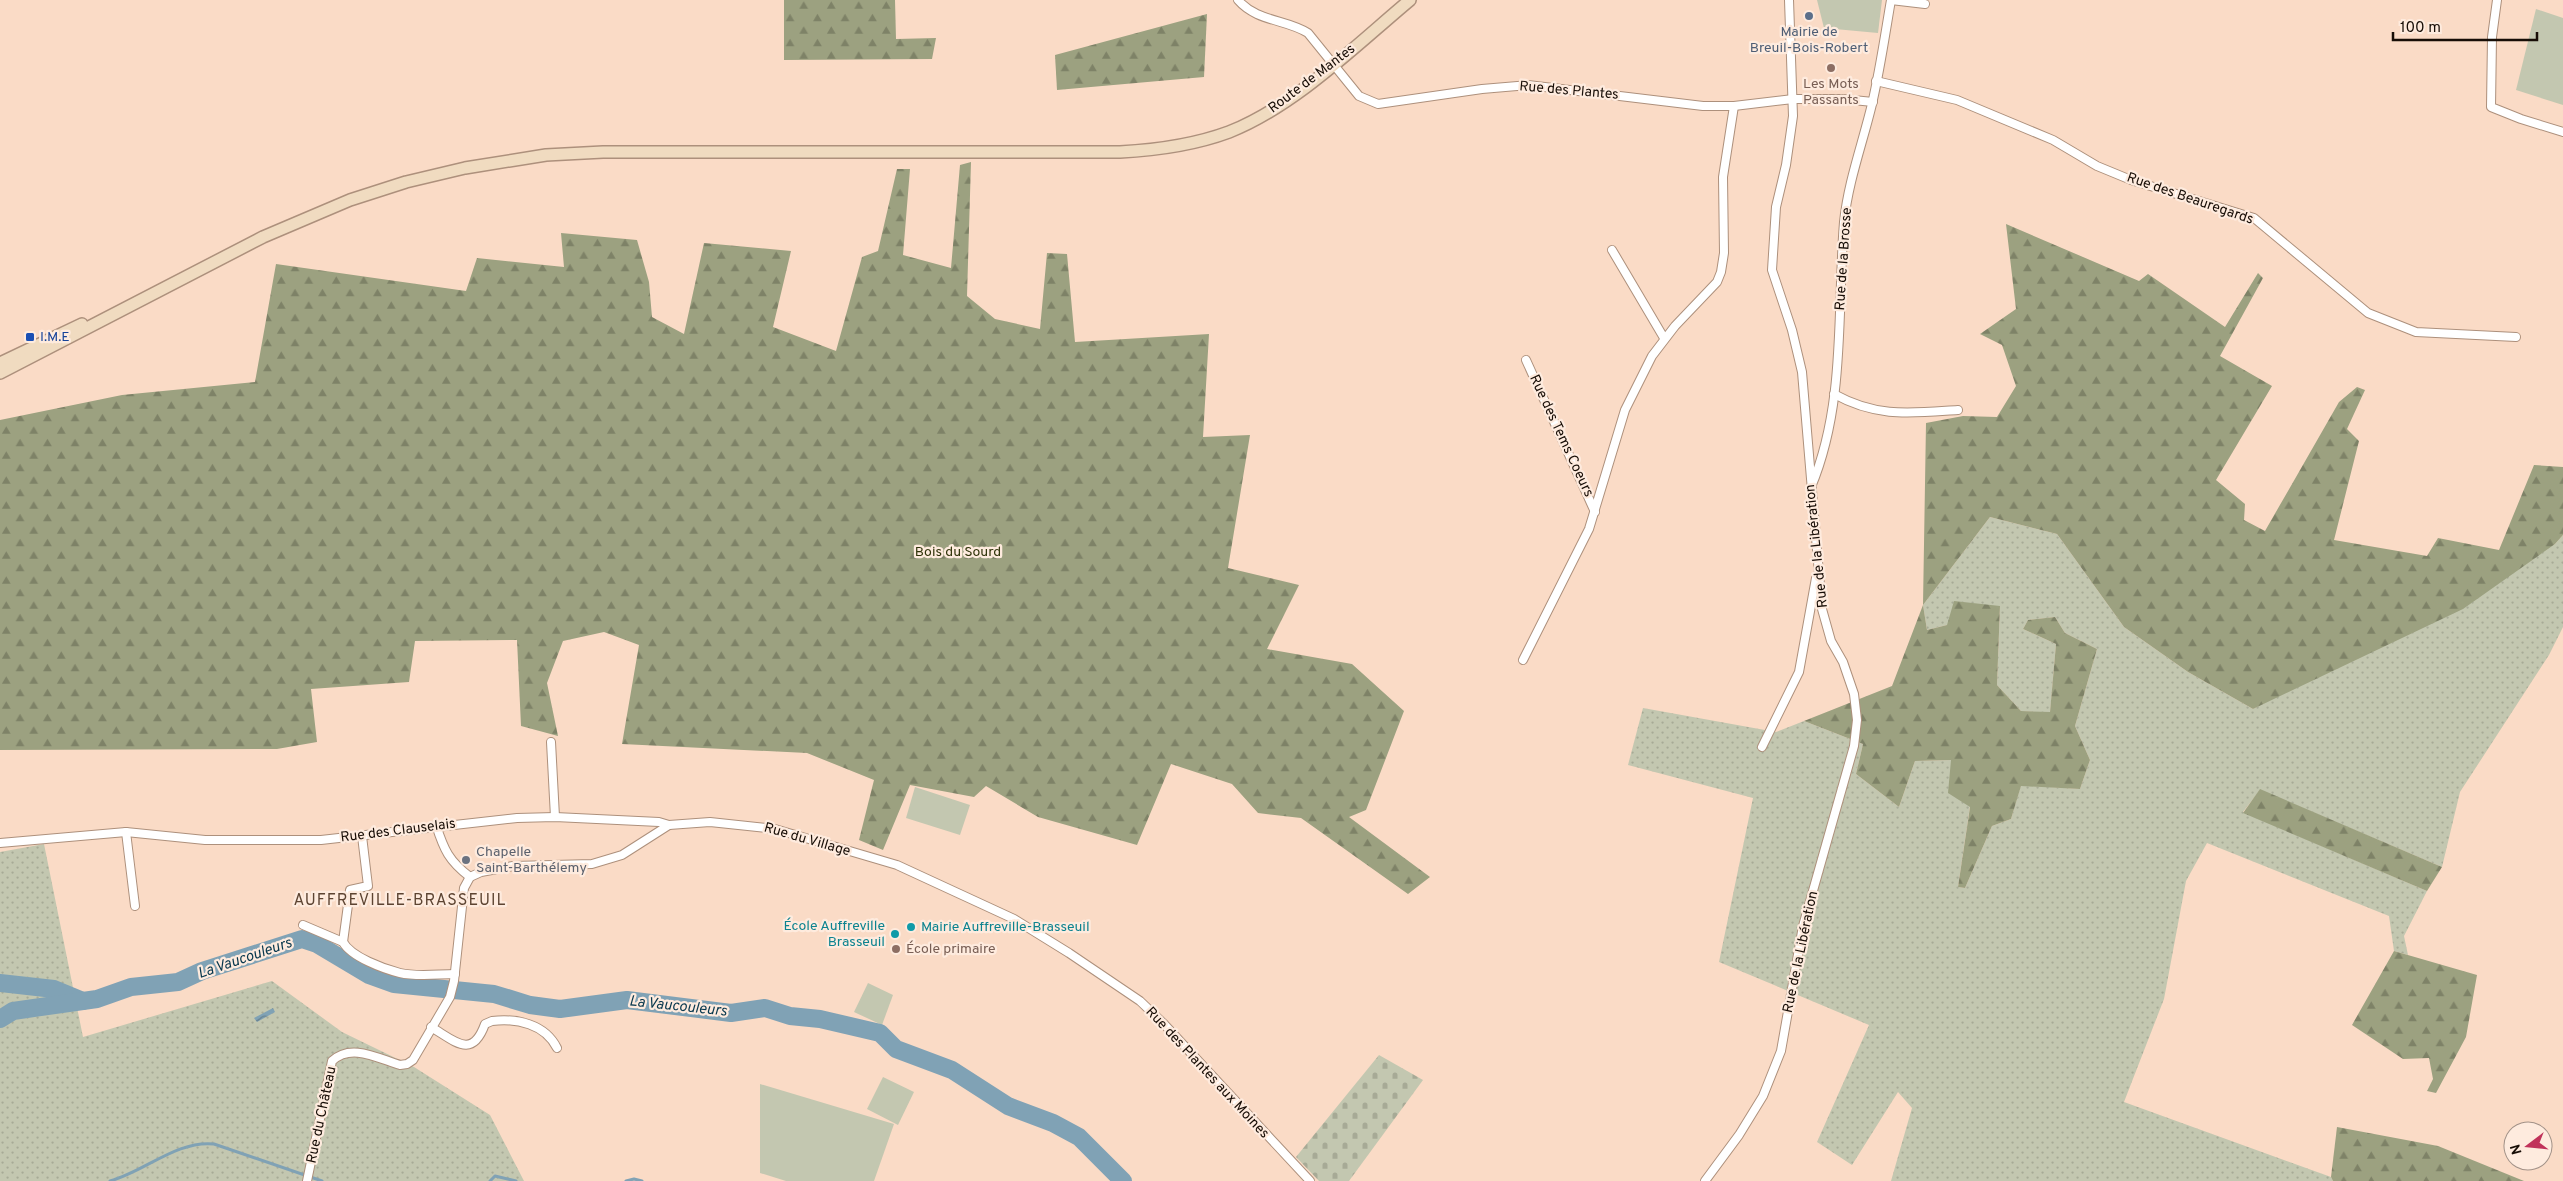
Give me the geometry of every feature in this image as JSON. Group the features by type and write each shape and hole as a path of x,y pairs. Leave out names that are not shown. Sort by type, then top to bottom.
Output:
{"main road":[{"name":"Route de Mantes","path":"177,281 292,224 350,200 434,175 527,158 622,152 1120,152 1168,148 1230,132 1262,116 1291,97 1410,0"},
{"path":"0,363 177,281"},
{"path":"0,373 177,281"}],"street":[{"name":"Rue des Plantes","path":"1238,0 1245,8 1259,15 1298,26 1308,33 1359,96 1378,104 1482,89 1528,85 1702,106 1734,106 1793,99 1873,102"},
{"name":"Rue de la Libération","path":"1705,1181 1739,1135 1763,1096 1781,1050 1803,926 1854,746 1857,720 1854,694 1843,662 1831,641 1822,609 1810,488 1802,372 1792,330 1772,270 1776,207 1786,165 1794,116 1789,0"},
{"name":"Rue de la Brosse","path":"1810,488 1819,467 1834,394 1839,344 1844,220 1873,102 1891,0 1924,4"},
{"path":"2497,0 2492,37 2491,107 2563,132"},
{"name":"Rue des Beauregards","path":"1876,81 1957,100 2053,140 2097,166 2131,180 2254,218 2368,313 2416,332 2516,337"},
{"name":"Rue des Tems Coeurs","path":"1523,660 1578,555 1595,512 1625,410 1652,356 1664,338 1712,288 1722,272 1724,253 1723,177 1734,106"},
{"path":"1612,250 1664,338"},
{"name":"Rue des Tems Coeurs","path":"1526,360 1595,512"},
{"path":"1834,394 1856,406 1883,412 1958,410"},
{"path":"1762,747 1798,672 1818,569"},
{"path":"552,742 555,817"},
{"name":"Rue des Clauselais","path":"0,843 126,832 205,840 321,840 436,825 517,818 555,817 669,824"},
{"name":"Rue du Village","path":"669,824 710,822 775,829 897,865 941,885"},
{"path":"436,825 442,844 453,864 470,877 481,872 514,866 592,864 622,855 669,824"},
{"path":"126,832 135,906"},
{"path":"362,836 368,886 350,890 343,942 346,948 367,961 401,973 454,978"},
{"name":"Rue du Château","path":"307,1181 332,1061 340,1054 352,1051 400,1065 407,1064 413,1060 450,997 454,978 464,888 470,877"},
{"name":"Rue des Plantes aux Moines","path":"941,885 1014,919 1069,953 1140,1001 1163,1023 1310,1181"},
{"path":"303,925 343,942"},
{"path":"431,1028 463,1046 471,1045 480,1039 485,1024 492,1022 534,1025 551,1036 557,1048"}],"green space":[{"path":"784,0 895,0 896,39 936,38 932,59 784,60"},
{"path":"1817,0 1882,0 1878,33 1824,28"},
{"path":"2536,9 2563,18 2563,105 2516,90"},
{"path":"1207,14 1204,77 1057,90 1055,55"},
{"name":"Bois du Sourd","path":"971,162 967,296 995,319 1040,329 1047,253 1067,254 1075,342 1209,334 1203,437 1250,435 1228,568 1299,585 1267,649 1352,664 1404,711 1366,810 1349,817 1430,877 1408,894 1301,818 1258,813 1232,784 1171,764 1137,845 1038,817 986,786 974,797 910,785 883,850 859,840 874,780 807,753 622,744 639,645 604,632 563,641 547,683 558,736 521,726 517,640 415,641 409,682 311,689 317,742 277,749 0,750 0,420 122,395 255,382 276,264 466,291 477,258 564,267 561,233 637,240 649,282 652,317 684,334 704,243 791,251 773,327 836,351 862,257 878,251 897,169 910,169 903,255 951,268 960,165"},
{"path":"2006,224 2139,281 2148,274 2225,327 2258,273 2263,278 2220,356 2272,386 2216,480 2245,504 2244,520 2265,531 2339,402 2357,387 2365,390 2347,429 2359,441 2334,540 2427,556 2438,538 2499,550 2534,465 2563,467 2563,535 2555,544 2463,609 2253,709 2188,672 2124,627 2057,534 1990,517 1923,605 1926,423 1963,416 1997,417 2016,386 2002,345 1980,334 2016,309"},
{"path":"1990,517 2057,534 2124,627 2188,672 2253,709 2555,544 2563,535 2563,627 2549,655 2460,792 2442,867 2260,790 2243,812 2427,891 2404,936 2408,955 2394,951 2389,916 2207,843 2186,881 2164,999 2124,1102 2331,1177 2333,1181 1891,1181 1912,1108 1898,1092 1852,1165 1817,1142 1869,1025 1719,962 1753,798 1628,765 1643,708 1776,732 1804,721 1863,744 1856,774 1899,807 1915,761 1951,760 1970,806 1958,887 1965,888 1992,826 2011,819 2021,785 2080,789 2090,760 2075,726 2097,649 2065,633 2055,617 2028,620 2023,629 2056,644 2050,713 2021,711 1997,685 2000,606 1927,630 1923,605"},
{"path":"1954,601 2000,606 1997,685 2021,711 2050,712 2056,644 2023,629 2028,620 2055,617 2065,633 2097,649 2075,726 2090,760 2080,789 2021,786 2011,819 1992,826 1965,888 1958,887 1970,807 1948,793 1951,760 1915,761 1899,807 1856,774 1863,744 1804,721 1892,686 1923,605 1927,630 1947,625"},
{"path":"915,787 970,805 960,835 906,818"},
{"path":"2260,789 2442,867 2427,891 2243,813"},
{"path":"44,844 83,1037 272,981 342,1032 414,1067 490,1115 524,1181 0,1181 0,852"},
{"path":"2394,951 2477,975 2466,1037 2436,1093 2427,1091 2433,1079 2429,1058 2403,1059 2352,1025"},
{"path":"868,983 893,995 882,1025 854,1012"},
{"path":"1379,1055 1423,1080 1349,1181 1319,1181 1296,1157"},
{"path":"883,1077 914,1092 898,1125 867,1109"},
{"path":"760,1084 894,1124 874,1181 786,1181 760,1173"},
{"path":"2337,1127 2438,1146 2524,1181 2333,1181 2331,1177"}],"water":[{"path":"273,1008 275,1012 257,1022 254,1018"}],"waterway":[{"name":"La Vaucouleurs","path":"0,1019 13,1011 97,999 131,987 178,982 202,971 302,939 317,944 369,975 394,984 494,994 530,1005 560,1009 627,1000 731,1013 765,1008 790,1016 820,1019 880,1033 896,1049 952,1070 1008,1106 1053,1123 1079,1137 1123,1181"},
{"path":"0,983 54,989 83,1001"},
{"path":"110,1181 123,1177 174,1152 200,1144 214,1144 322,1181"},
{"path":"490,1181 495,1176 516,1181"},
{"path":"626,1181 634,1179 642,1181"}],"place":[{"name":"Mairie de Breuil-Bois-Robert","path":"1809,16"},
{"name":"Les Mots Passants","path":"1831,68"},
{"name":"I.M.E","path":"30,337"},
{"name":"Chapelle Saint-Barthélemy","path":"466,860"},
{"name":"Mairie Auffreville-Brasseuil","path":"911,927"},
{"name":"École Auffreville Brasseuil","path":"895,934"},
{"name":"École primaire","path":"896,949"}],"district":[{"name":"AUFFREVILLE-BRASSEUIL","path":"400,901"}]}
